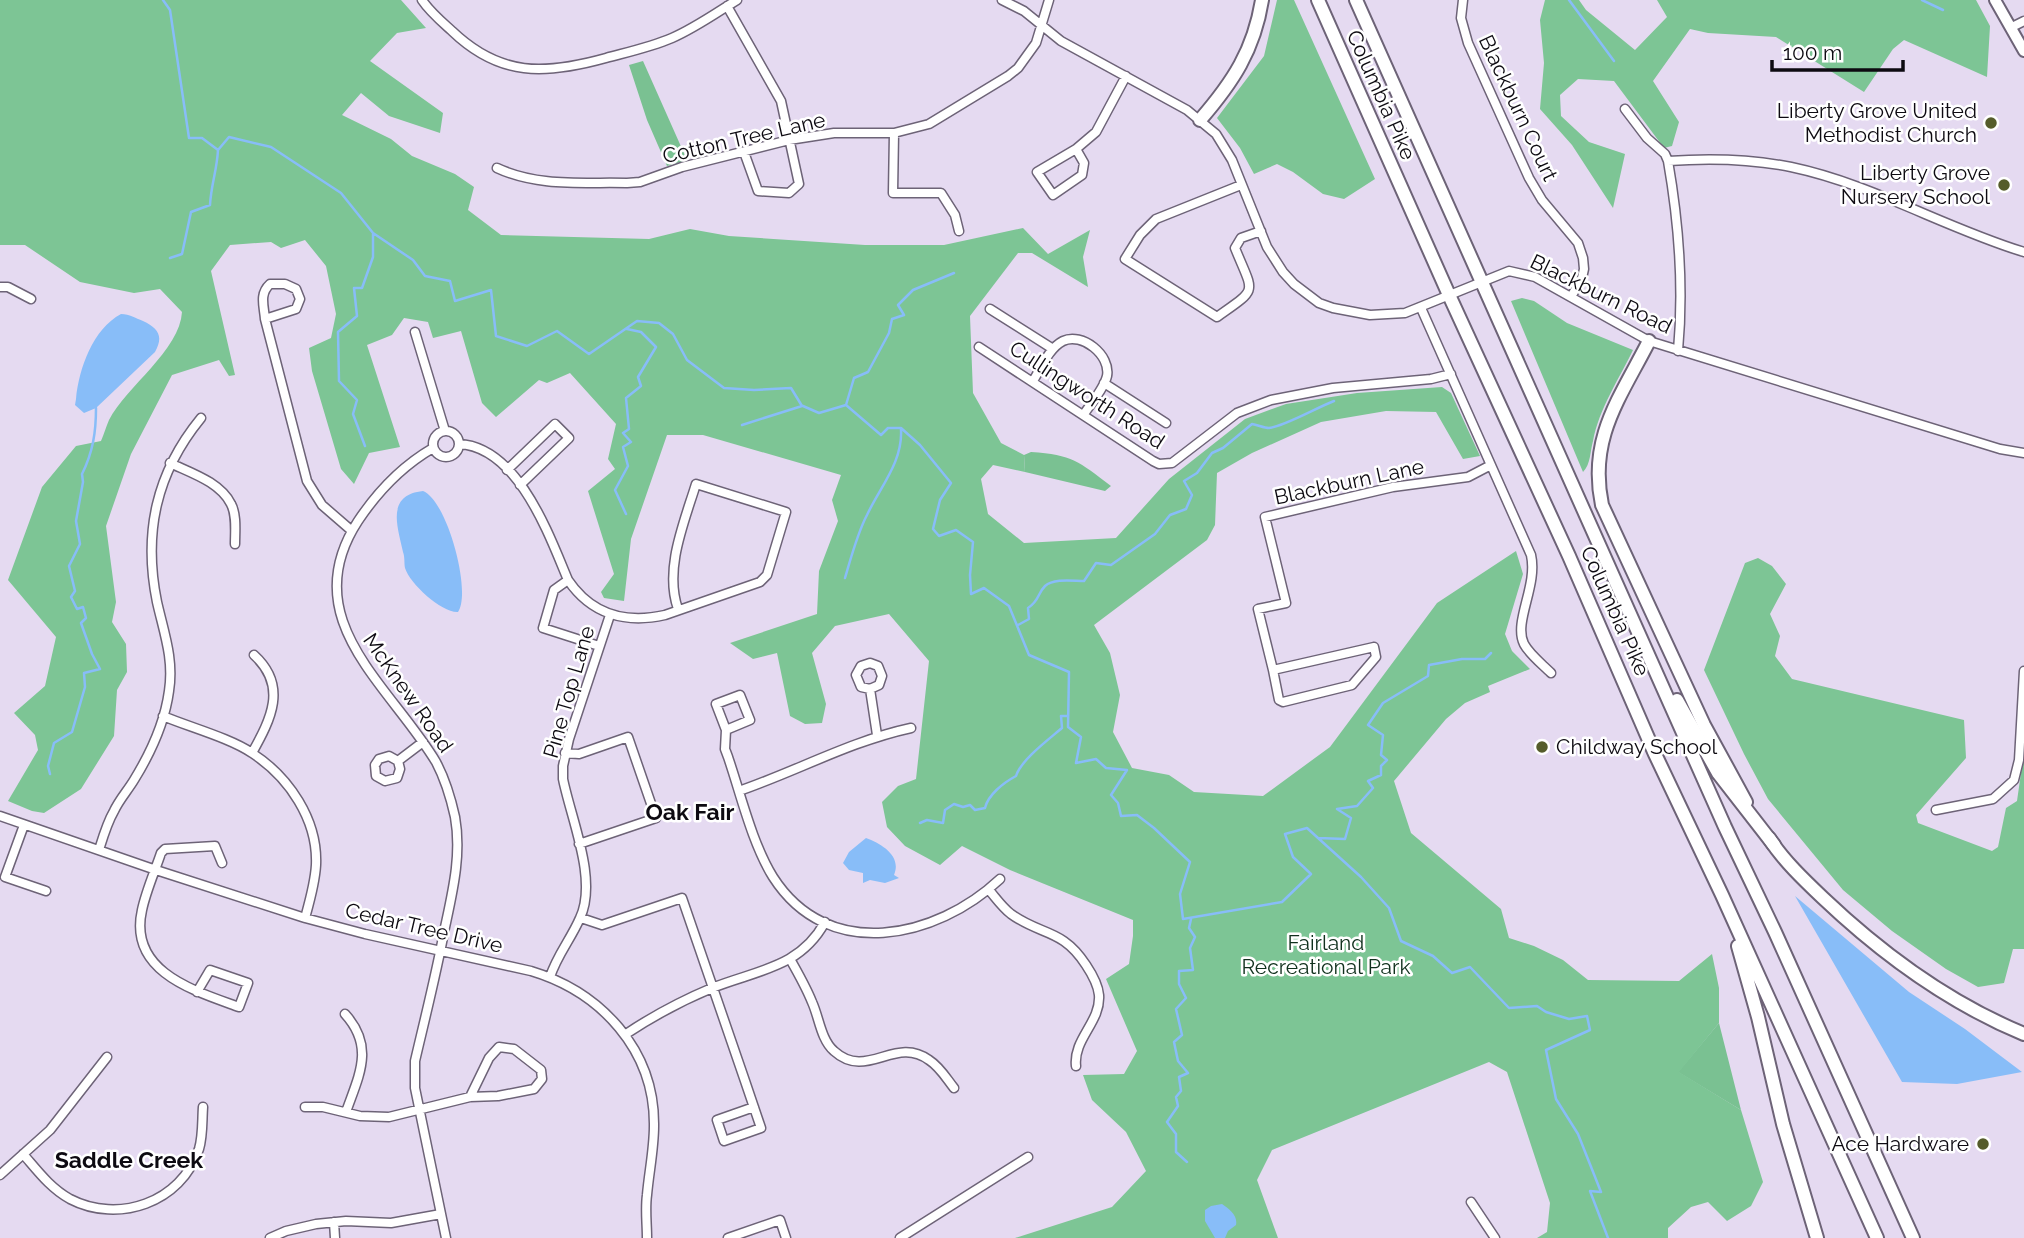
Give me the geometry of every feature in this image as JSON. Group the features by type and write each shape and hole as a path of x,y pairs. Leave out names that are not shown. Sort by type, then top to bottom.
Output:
{"main road":[{"path":"1200,120 1222,95 1242,64 1251,43 1262,0"},
{"name":"Columbia Pike","path":"1318,0 1656,754 1723,895 1877,1238"},
{"name":"Columbia Pike","path":"1356,0 1725,827 1913,1238"},
{"path":"1995,0 2024,51"},
{"path":"1649,341 1602,437 1597,472 1602,505 1704,725 1744,799 1774,845"},
{"path":"1621,594 1718,773 1808,885 1877,946 1944,993 2024,1034"},
{"path":"1723,895 1749,982 1783,1124 1817,1238"}],"street":[{"path":"422,0 479,54 516,68 535,70 574,66 649,46 689,29 737,0"},
{"name":"Blackburn Road","path":"1002,0 1042,24 1061,41 1170,100 1200,120 1224,145 1267,247 1283,272 1319,303 1333,309 1370,314 1405,313 1497,274 1517,271 1535,277 1649,341 2000,449 2024,453"},
{"name":"Cotton Tree Lane","path":"497,168 512,175 541,182 627,183 789,140 834,133 894,133 914,129 936,120 1008,76 1025,59 1035,43 1049,0"},
{"name":"Blackburn Court","path":"1463,0 1461,18 1468,43 1529,178 1542,200 1578,243 1584,269 1571,297"},
{"path":"727,6 781,101 799,184 789,193 758,191 744,152"},
{"path":"2012,27 2024,21"},
{"path":"1076,149 1084,163 1082,175 1053,195 1037,172 1076,149 1096,132 1126,76"},
{"path":"1625,109 1647,138 1665,154 1668,161 1676,207 1681,266 1678,351"},
{"path":"894,133 894,194 941,192 955,215 959,231"},
{"path":"1668,161 1744,160 1793,167 1860,189 2024,252"},
{"path":"1241,185 1156,219 1140,235 1125,259 1217,317 1250,291 1235,248 1241,238 1261,231"},
{"path":"265,319 296,309 300,299 296,289 285,284 270,284 262,296 265,319 307,481 322,505 352,531"},
{"path":"0,287 8,287 31,299"},
{"path":"1421,308 1524,537 1534,567 1532,586 1522,616 1522,637 1530,652 1551,673"},
{"path":"990,309 1053,349"},
{"path":"415,332 445,431"},
{"path":"1033,381 1053,349 1065,340 1084,342 1105,361 1107,372 1104,383 1084,414"},
{"name":"Cullingworth Road","path":"979,347 1153,461 1165,464 1178,460 1237,413 1271,400 1333,388 1431,379 1451,374"},
{"path":"1104,383 1166,423"},
{"path":"99,850 109,819 141,769 163,716 169,693 170,657 154,583 153,533 159,495 170,463 201,418"},
{"path":"507,470 555,424 569,438 520,485"},
{"path":"445,431 453,434 459,444 458,450 450,457 441,457 433,449 435,437 445,431"},
{"path":"459,444 478,448 507,470 545,524 568,580 584,599 610,615 623,618 651,618 678,609 764,578 786,512 696,484 682,529 673,577 673,596 678,609"},
{"name":"McKnew Road","path":"433,449 400,470 369,506 352,531 337,579 343,626 360,659 423,742 444,781 455,819 457,842 454,886 415,1061 415,1088 446,1238"},
{"path":"170,463 208,481 225,496 234,512 235,544"},
{"name":"Blackburn Lane","path":"1273,670 1374,647 1376,657 1352,685 1283,702 1279,700 1258,609 1286,603 1265,517 1393,487 1468,477 1492,465"},
{"path":"568,580 554,590 543,628 598,646"},
{"name":"Pine Top Lane","path":"550,977 556,957 581,918 587,892 586,875 563,779 565,754 610,615"},
{"path":"252,753 269,719 274,693 270,673 254,655"},
{"path":"1936,810 1993,799 2014,780 2019,760 2024,671"},
{"path":"870,689 877,736"},
{"path":"726,730 750,720 740,695 716,704 726,730 725,749 761,852 774,877 796,902 825,922 852,931 895,933 939,920 989,890 1000,879"},
{"path":"163,716 252,753 280,777 302,806 309,820 316,851 306,918"},
{"path":"739,791 877,736 911,728"},
{"path":"565,754 579,754 628,737 656,818 579,844"},
{"path":"398,761 423,742"},
{"name":"Cedar Tree Drive","path":"0,816 306,918 550,977 583,993 626,1034 644,1071 653,1107 653,1137 646,1198 647,1238"},
{"path":"24,825 5,877 46,891"},
{"path":"197,992 210,970 248,983 240,1007 197,992 163,972 143,946 140,934 142,908 161,852 168,847 215,846 222,863"},
{"path":"989,890 1011,914 1049,931 1069,944 1079,954 1097,985 1097,1013 1080,1043 1076,1066"},
{"path":"581,918 602,925 682,898 754,1107 761,1128 724,1141 717,1120 754,1107"},
{"path":"626,1034 662,1010 790,959 811,944 825,922"},
{"path":"790,959 813,1004 831,1049 858,1063 867,1063 901,1052 921,1055 936,1065 954,1088"},
{"path":"345,1014 358,1031 363,1050 358,1080 346,1112"},
{"path":"306,1107 323,1107 378,1118 470,1097 498,1096 534,1089 541,1083 541,1070 513,1049 499,1047 489,1058 470,1097"},
{"path":"0,1175 50,1130 107,1057"},
{"path":"23,1154 49,1184 70,1199 98,1209 134,1208 164,1195 185,1175 198,1151 202,1136 203,1107"},
{"path":"900,1238 1028,1157"},
{"path":"1471,1202 1495,1238"},
{"path":"270,1238 302,1227 334,1222 391,1223 441,1214"},
{"path":"728,1238 780,1220 786,1238"},
{"path":"334,1222 335,1238"},
{"path":"757,1228 760,1238"}],"green space":[{"name":"Fairland Recreational Park","path":"0,0 401,0 426,28 397,33 370,61 443,113 440,133 389,116 361,93 342,115 391,139 412,156 455,174 474,187 468,210 501,235 649,239 690,229 729,236 865,245 944,245 1023,228 1048,254 1090,230 1083,257 1088,287 1032,253 1018,253 970,316 973,393 1001,443 1024,455 1025,472 993,465 981,479 988,514 1024,543 1116,538 1169,479 1245,419 1286,404 1357,393 1442,387 1451,393 1480,456 1463,459 1436,412 1386,411 1321,422 1252,453 1217,473 1215,525 1207,540 1094,625 1110,653 1120,695 1113,732 1132,768 1169,775 1194,792 1263,796 1330,747 1437,603 1516,551 1523,574 1505,634 1512,651 1530,669 1488,686 1490,692 1465,703 1446,719 1394,781 1411,833 1501,909 1509,938 1563,960 1588,980 1679,981 1712,954 1719,988 1719,1023 1679,1072 1741,1110 1763,1182 1751,1206 1727,1221 1708,1202 1691,1207 1668,1228 1668,1238 1537,1238 1547,1232 1550,1203 1507,1072 1489,1062 1272,1150 1257,1180 1278,1238 1015,1238 1112,1207 1146,1171 1126,1132 1092,1100 1083,1075 1124,1074 1137,1051 1106,979 1129,964 1133,920 1010,870 962,846 940,865 905,846 887,827 882,802 898,786 916,779 929,661 889,614 835,626 812,653 826,704 822,723 805,724 790,716 777,653 753,659 730,643 817,614 819,571 838,521 832,500 841,475 703,435 667,435 631,539 624,601 604,598 601,592 614,574 588,491 615,469 608,459 616,424 570,373 547,383 539,380 496,417 482,403 461,331 433,338 428,322 404,318 392,335 367,345 400,447 369,453 354,484 341,469 312,371 309,348 331,338 336,314 326,266 305,240 281,248 271,242 230,245 211,271 235,375 229,376 219,360 172,375 131,454 106,526 116,602 112,622 126,644 127,672 117,690 114,736 81,789 44,813 8,801 38,750 35,735 14,713 45,686 56,637 8,580 42,487 76,446 101,441 117,407 172,340 182,312 160,289 134,293 80,282 25,245 0,245"},
{"path":"1277,0 1294,0 1375,179 1344,199 1323,194 1277,164 1254,174 1240,148 1217,118 1264,56"},
{"path":"1545,0 1579,0 1586,10 1635,50 1667,17 1657,0 1976,0 1990,26 1987,77 1904,40 1893,49 1864,92 1776,37 1708,33 1690,29 1653,81 1679,122 1672,146 1664,148 1614,81 1578,79 1560,95 1561,116 1589,142 1625,154 1613,208 1572,145 1540,109 1544,63 1540,20"},
{"path":"643,61 687,160 667,166 647,120 629,65"},
{"path":"1522,298 1534,301 1567,323 1633,350 1600,417 1589,461 1583,472 1511,301"},
{"path":"1031,452 1066,457 1111,486 1105,491 1025,472 1024,455"},
{"path":"1758,558 1772,566 1786,584 1770,614 1780,636 1775,656 1792,679 1964,720 1966,758 1916,815 1918,823 1992,851 1998,847 2006,808 2017,801 2024,752 2024,949 2013,949 2004,983 1978,987 1946,969 1892,931 1843,890 1768,799 1704,670 1745,563"},
{"path":"1719,1023 1741,1110 1678,1072"}],"water":[{"path":"121,314 132,316 152,327 158,333 158,346 155,352 96,408 84,413 75,405 84,362 95,339"},
{"path":"423,491 441,511 455,547 462,586 462,601 458,612 444,608 427,596 413,582 405,568 397,514 403,499"},
{"path":"866,838 889,852 895,862 894,875 899,878 885,883 870,880 863,883 863,873 849,870 843,863 849,852"},
{"path":"1795,896 1909,992 1965,1029 2022,1072 1957,1084 1902,1082"},
{"path":"1222,1204 1234,1215 1236,1225 1228,1231 1225,1238 1215,1238 1205,1221 1205,1210"}],"waterway":[{"path":"163,0 170,10 189,138 202,138 218,150 229,137 271,147 341,193 373,233 413,260 425,276 450,281 455,301 491,290 496,336 527,346 557,331 589,354 637,321 659,323 673,334 687,360 724,388 791,388 802,406 742,425"},
{"path":"1569,0 1614,61"},
{"path":"1922,0 1943,10"},
{"path":"170,258 182,254 191,212 210,205 218,150"},
{"path":"365,446 353,414 357,400 339,381 338,332 357,316 354,288 362,288 373,257 373,234"},
{"path":"803,406 819,413 846,405 854,378 868,372 889,333 892,319 904,315 898,305 913,290 954,273"},
{"path":"626,514 615,490 628,466 623,447 631,442 623,433 629,429 626,398 641,386 638,377 656,347 641,332 627,329"},
{"path":"1018,625 1029,619 1028,608 1049,583 1084,581 1096,563 1111,565 1155,534 1170,515 1186,509 1192,495 1184,481 1197,473 1212,453 1223,448 1252,424 1275,427 1334,401"},
{"path":"846,405 881,435 888,428 901,428 920,445 951,483 940,500 933,529 939,536 956,530 973,542 971,594 984,588 1009,606 1029,655 1069,672 1068,727 1081,737 1076,763 1096,759 1106,768 1127,770 1111,795 1118,803 1121,816 1137,815 1190,862 1180,894 1183,919 1282,902 1311,874 1293,857 1285,834 1307,828 1361,877 1389,908 1401,941 1433,956 1452,973 1470,967 1509,1008 1537,1006 1546,1012 1569,1019 1587,1016 1590,1030 1546,1050 1556,1099 1578,1134 1601,1192 1590,1191 1608,1238"},
{"path":"50,774 48,766 54,743 72,732 85,687 84,673 100,669 81,623 86,618 83,607 77,609 71,597 75,591 69,566 80,544 76,521 82,474 93,442 96,408"},
{"path":"845,578 863,522 895,463 901,429"},
{"path":"1318,838 1345,839 1351,818 1337,809 1357,806 1373,788 1368,781 1381,775 1381,766 1387,760 1381,755 1383,735 1368,725 1383,703 1428,676 1429,665 1462,659 1485,659 1491,653"},
{"path":"920,823 927,820 943,823 945,810 954,804 963,807 970,805 975,810 985,808 997,790 1016,776 1029,757 1062,728 1061,716 1068,716"},
{"path":"1187,1162 1176,1152 1176,1134 1167,1122 1178,1106 1176,1097 1181,1091 1179,1077 1188,1073 1178,1061 1174,1042 1182,1035 1176,1009 1186,998 1179,984 1179,971 1193,970 1190,948 1195,937 1189,928 1191,919"}],"place":[{"name":"Liberty Grove United Methodist Church","path":"1991,123"},
{"name":"Liberty Grove Nursery School","path":"2004,185"},
{"name":"Childway School","path":"1542,747"},
{"name":"Ace Hardware","path":"1983,1144"}],"district":[{"name":"Oak Fair","path":"690,812"},
{"name":"Saddle Creek","path":"129,1160"}]}
